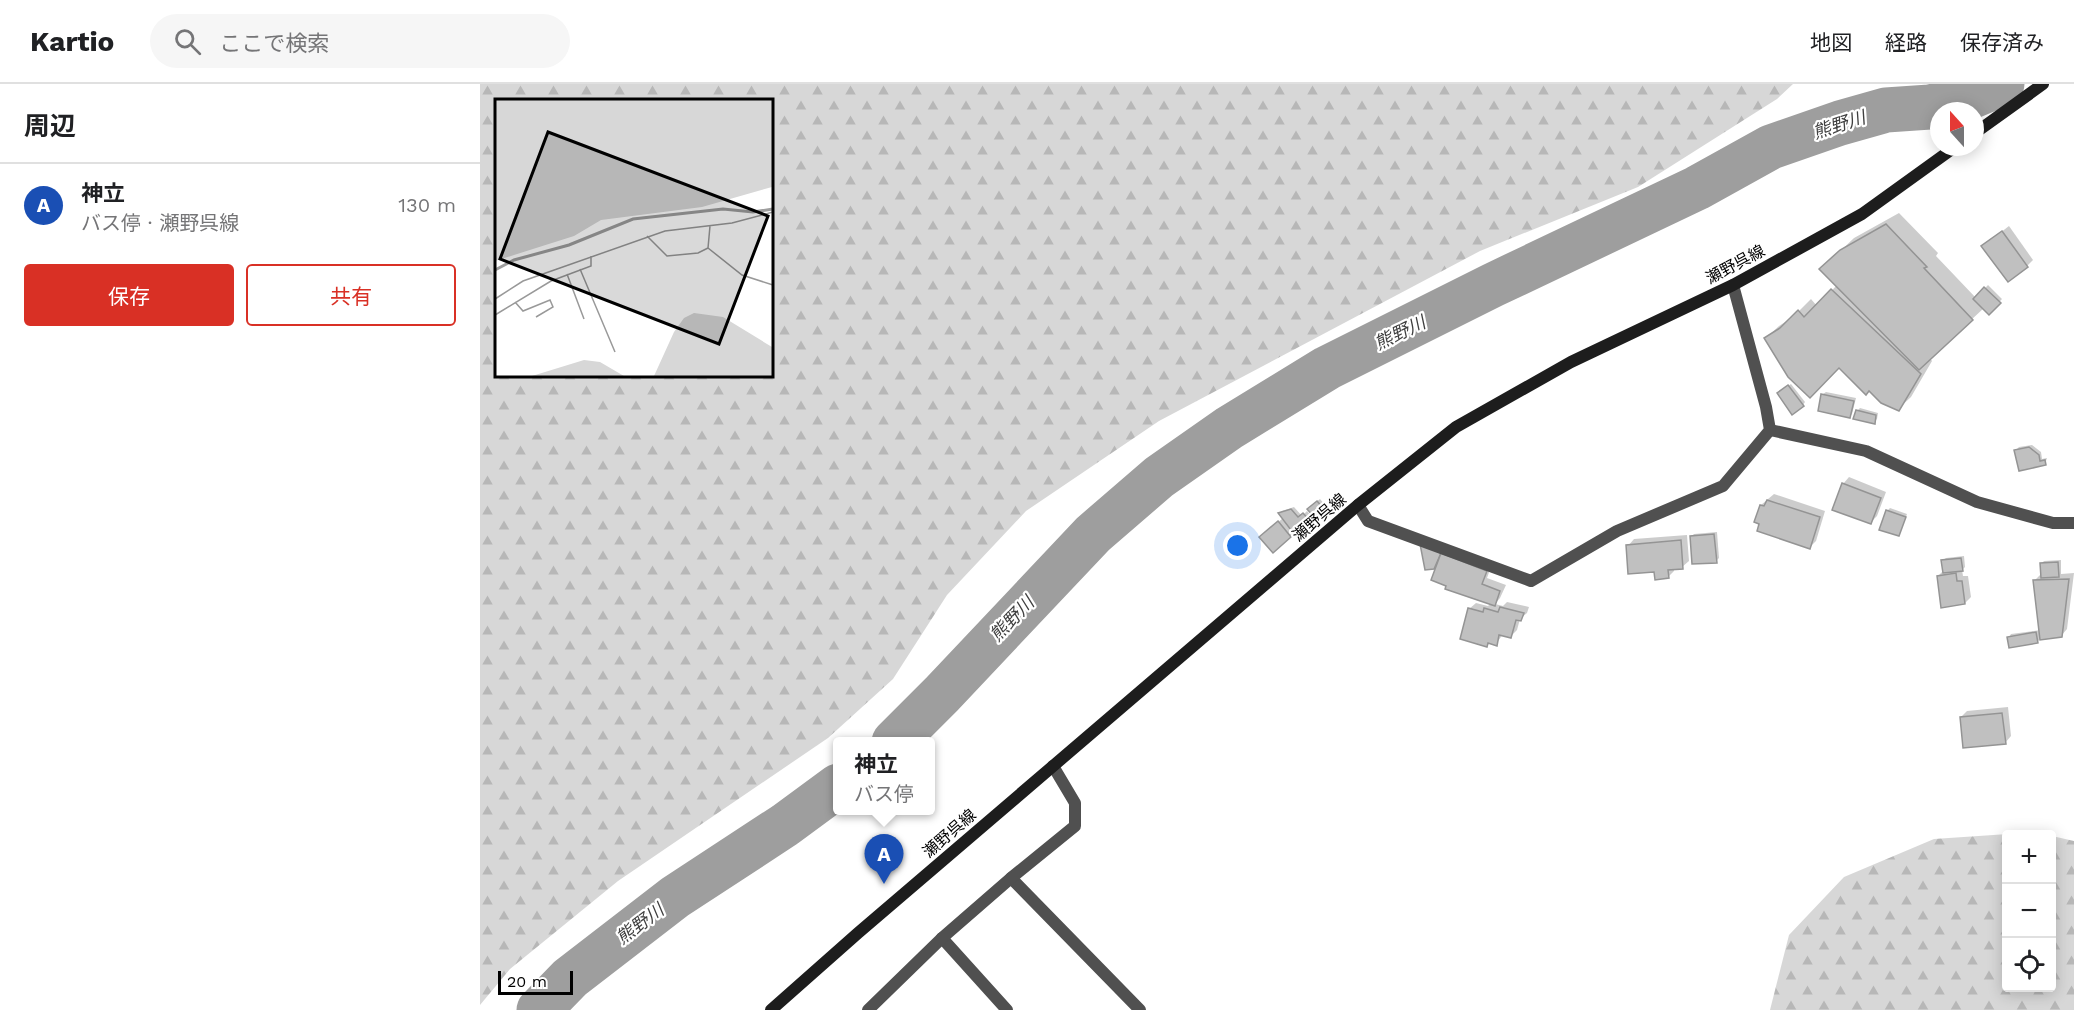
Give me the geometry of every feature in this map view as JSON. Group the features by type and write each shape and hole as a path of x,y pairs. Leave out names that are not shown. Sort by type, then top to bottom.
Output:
{"main road":[{"path":"1984,127 2043,84"},
{"name":"瀬野呉線","path":"771,1010 1358,505 1456,427 1571,362 1733,285 1862,214 1943,156"}],"street":[{"path":"1358,505 1368,521 1531,581 1617,531 1723,486 1770,430 1766,407 1733,285"},
{"path":"1770,430 1866,451 1977,502 2052,523 2074,523"},
{"path":"868,1010 942,938 1075,826 1076,803 1053,766"},
{"path":"1011,878 1140,1010"},
{"path":"942,938 1007,1010"}],"green space":[{"path":"480,84 1793,84 1777,99 1638,187 1480,251 1159,421 1026,511 947,595 893,679 828,738 618,881 510,969 480,1005"},
{"path":"2002,834 2002,992 2056,992 2056,837 2074,841 2074,1010 1770,1010 1789,935 1844,877 1934,839"}],"building":[{"path":"1886,224 1973,320 1919,370 1819,269 1840,250"},
{"path":"2002,231 2028,267 2008,282 1981,246"},
{"path":"1984,287 2001,303 1989,315 1973,299"},
{"path":"1831,289 1921,374 1899,411 1881,403 1869,391 1866,395 1839,368 1810,398 1788,377 1764,338 1780,328 1798,310 1804,317"},
{"path":"1788,385 1804,406 1792,415 1777,393"},
{"path":"1821,394 1854,401 1850,418 1818,411"},
{"path":"1856,410 1876,415 1875,424 1853,419"},
{"path":"2029,447 2039,455 2040,461 2045,460 2046,465 2019,471 2014,450"},
{"path":"1842,483 1881,498 1871,524 1832,510"},
{"path":"1767,500 1820,517 1810,549 1757,531 1759,524 1754,522 1760,505 1764,506"},
{"path":"1317,501 1324,509 1314,517 1307,509"},
{"path":"1291,509 1298,517 1303,513 1310,521 1294,534 1278,513"},
{"path":"1886,510 1906,517 1899,536 1879,530"},
{"path":"1278,521 1291,537 1273,553 1259,537"},
{"path":"1714,534 1717,563 1692,564 1690,536"},
{"path":"1681,540 1683,569 1668,570 1669,578 1655,580 1654,572 1628,574 1626,545"},
{"path":"1420,544 1441,553 1434,569 1425,570"},
{"path":"1441,553 1487,571 1482,584 1500,591 1495,606 1445,589 1446,586 1431,580"},
{"path":"1961,558 1963,571 1943,573 1941,560"},
{"path":"2058,562 2059,577 2041,578 2040,563"},
{"path":"1956,573 1957,581 1962,581 1965,604 1941,608 1937,576"},
{"path":"2069,579 2062,637 2040,640 2033,580"},
{"path":"1500,607 1524,613 1521,621 1516,620 1511,638 1499,635 1497,646 1488,643 1487,647 1460,639 1468,608 1483,612 1484,608 1498,612"},
{"path":"2036,632 2038,643 2009,648 2007,637"},
{"path":"2002,713 2006,744 1963,748 1960,717"}],"waterway":[{"name":"熊野川","path":"899,737 1093,534 1159,477 1229,428 1327,368 1493,285 1697,188 1771,147 1886,110 1930,107 1968,98 2002,84"},
{"name":"熊野川","path":"539,1010 570,978 675,897 785,825 833,790"}],"place":[{"name":"神立","path":"884,884"}]}
